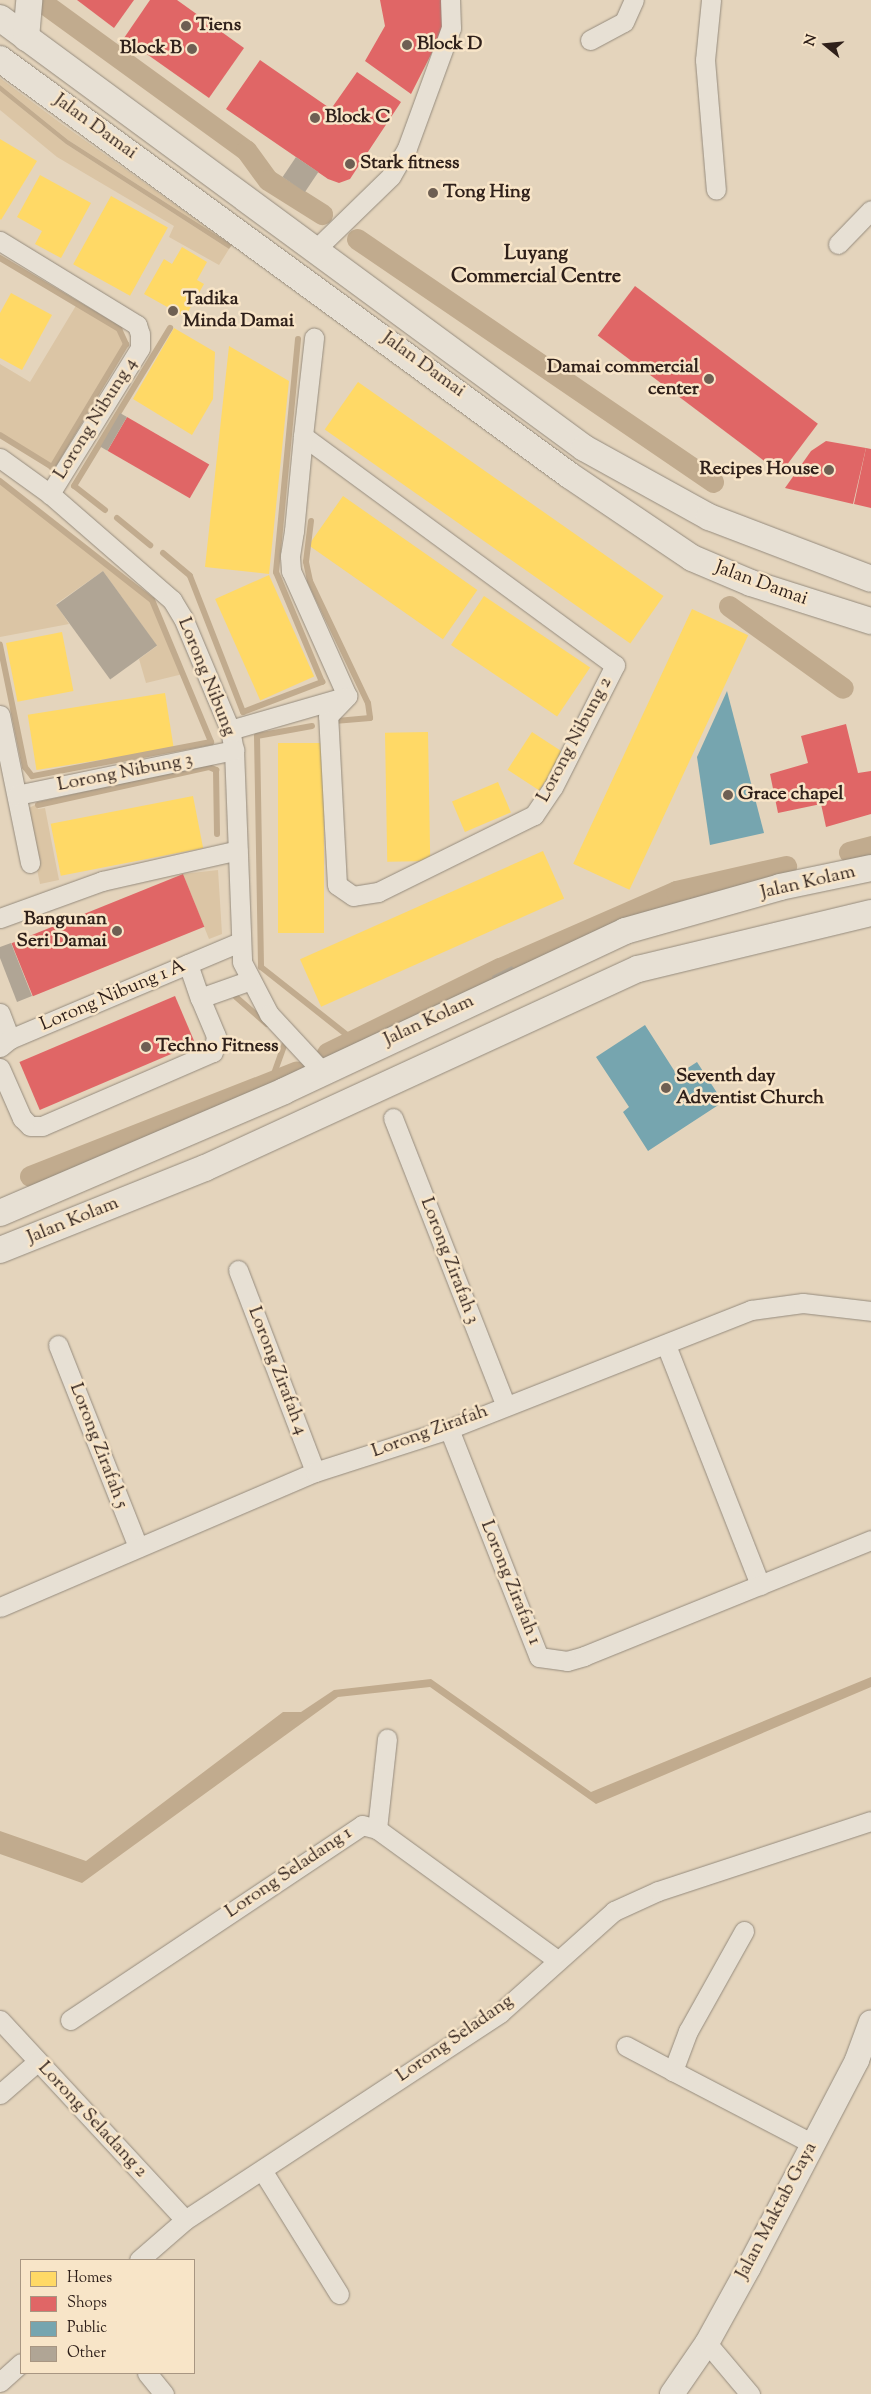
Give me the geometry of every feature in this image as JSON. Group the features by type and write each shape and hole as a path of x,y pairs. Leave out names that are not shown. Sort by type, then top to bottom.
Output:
{"main road":[{"path":"26,38 29,0"},
{"name":"Jalan Damai","path":"0,18 536,414 647,486 754,537 871,579"},
{"name":"Jalan Damai","path":"0,59 344,308 570,475 692,558 751,583 871,621"},
{"path":"315,250 311,270 344,308"},
{"name":"Jalan Kolam","path":"0,1213 322,1071 625,931 780,887 871,868"},
{"name":"Jalan Kolam","path":"0,1250 205,1168 391,1085 638,969 871,913"},
{"path":"322,1071 359,1086 391,1085"}],"street":[{"path":"315,250 391,176 431,88 451,28 450,0"},
{"path":"590,40 624,22 634,0"},
{"path":"711,0 705,60 716,190"},
{"path":"838,244 871,210"},
{"name":"Lorong Nibung 4","path":"0,241 137,325 140,334 140,348 50,494"},
{"path":"230,730 344,698 291,572 314,338"},
{"name":"Lorong Nibung 2","path":"303,436 615,665 554,786 534,815 378,892 353,896 337,885 328,716 344,698"},
{"name":"Lorong Nibung","path":"0,458 50,494 172,600 230,730 234,750 240,942 248,981 269,1014 322,1071"},
{"path":"0,715 30,864"},
{"name":"Lorong Nibung 3","path":"16,795 234,750"},
{"path":"0,918 102,881 238,850"},
{"name":"Lorong Nibung 1 A","path":"0,1013 5,1043 240,942"},
{"path":"0,1068 22,1118 30,1126 42,1126 213,1052 216,1036 188,964"},
{"path":"200,998 248,981"},
{"name":"Lorong Zirafah 3","path":"394,1118 505,1404"},
{"name":"Lorong Zirafah 4","path":"238,1270 315,1472"},
{"name":"Lorong Zirafah","path":"0,1607 315,1472 449,1429 505,1404 666,1345 750,1310 803,1302 871,1311"},
{"name":"Lorong Zirafah 5","path":"58,1344 138,1547"},
{"path":"666,1345 760,1585"},
{"name":"Lorong Zirafah 1","path":"449,1429 539,1657 567,1661 584,1656 871,1540"},
{"path":"377,1829 387,1738"},
{"name":"Lorong Seladang","path":"140,2259 185,2220 500,2012 556,1959 614,1911 658,1891 871,1821"},
{"name":"Lorong Seladang 1","path":"70,2020 362,1825 377,1829 556,1959"},
{"path":"674,2071 688,2031 744,1931"},
{"name":"Lorong Seladang 2","path":"0,2020 185,2220"},
{"name":"Jalan Maktab Gaya","path":"672,2394 707,2343 813,2144 864,2061 871,2022"},
{"path":"626,2046 813,2144"},
{"path":"0,2094 37,2062"},
{"path":"262,2170 339,2294"},
{"path":"707,2343 750,2394"},
{"path":"0,2382 20,2364"},
{"path":"148,2374 164,2394"}],"shaded area":[{"path":"0,78 232,245 68,140 0,85"},
{"path":"0,85 68,140 232,245 229,249 66,144 0,91"},
{"path":"0,91 66,144 229,249 219,265 169,237 174,226 57,157 0,110"},
{"path":"77,304 119,329 126,344 50,469 0,435 0,364 30,382"},
{"path":"0,481 152,600 183,674 146,683 139,659 157,646 103,571 56,604 69,624 0,637"},
{"path":"37,804 38,809 45,808 59,880 40,884 25,810"},
{"path":"218,870 222,934 209,939 183,874"},
{"path":"871,1677 871,1687 596,1804 430,1687 338,1697 82,1883 0,1854 0,1831 86,1861 283,1712 301,1712 334,1690 431,1679 591,1792"}],"building: Homes":[{"path":"0,139 37,161 1,220 0,219"},
{"path":"40,175 91,203 61,258 35,244 42,231 17,217"},
{"path":"111,196 168,228 130,296 73,264"},
{"path":"182,247 207,262 197,280 204,284 185,317 144,294 164,259 172,264"},
{"path":"11,293 52,315 22,370 0,358 0,313"},
{"path":"174,328 215,352 213,399 192,435 133,399"},
{"path":"229,346 289,381 269,574 205,567"},
{"path":"358,382 664,596 630,643 325,430"},
{"path":"343,496 477,590 443,639 309,545"},
{"path":"269,575 314,676 260,700 215,599"},
{"path":"484,596 590,668 557,716 451,645"},
{"path":"692,609 748,635 629,890 573,864"},
{"path":"62,632 73,691 17,702 6,643"},
{"path":"165,693 174,748 36,770 28,715"},
{"path":"428,732 430,861 387,862 385,733"},
{"path":"532,732 564,753 539,790 507,770"},
{"path":"278,743 324,743 324,933 278,933"},
{"path":"498,782 511,812 465,832 452,802"},
{"path":"193,796 203,848 61,876 51,824"},
{"path":"543,851 564,899 321,1007 300,959"}],"building: Shops":[{"path":"77,0 134,0 114,28"},
{"name":"Block B","path":"150,0 177,0 244,48 209,98 124,38"},
{"name":"Block D","path":"380,0 443,0 443,31 411,94 365,61 385,26"},
{"name":"Block C","path":"260,60 331,109 357,72 401,102 350,179 339,183 328,179 226,109"},
{"name":"Damai commercial center","path":"635,286 818,424 781,473 598,336"},
{"path":"127,417 209,464 190,498 108,451"},
{"name":"Recipes House","path":"826,441 866,448 853,504 785,488 811,451"},
{"path":"866,448 871,449 871,508 854,504"},
{"path":"846,724 858,773 871,771 871,814 826,827 821,804 778,813 770,774 808,763 801,736"},
{"name":"Bangunan Seri Damai","path":"183,874 204,927 33,996 11,943"},
{"path":"175,996 195,1044 40,1110 19,1062"}],"building: Public":[{"name":"Grace chapel","path":"727,691 764,833 710,845 697,757"},
{"name":"Seventh day Adventist Church","path":"645,1025 677,1075 697,1062 723,1102 648,1151 623,1112 629,1107 596,1057"}],"building: Other":[{"path":"296,157 318,172 305,192 283,177"},
{"path":"120,413 127,417 107,451 100,447"},
{"path":"103,571 157,645 110,680 56,605"},
{"path":"11,943 32,996 17,1002 0,958 0,947"},
{"path":"512,966 515,971 494,980 492,976"}],"waterway":[{"path":"42,2 246,150 268,180 322,214"},
{"path":"357,239 713,482"},
{"path":"0,258 119,329 126,344 52,467 0,435"},
{"path":"105,510 74,486 170,328"},
{"path":"163,553 190,576 243,712 322,682 276,572 298,339"},
{"path":"0,481 152,600 211,742 32,776 25,767 0,645"},
{"path":"117,518 150,545"},
{"path":"311,521 306,562 310,581 368,703 370,718 337,721"},
{"path":"729,606 843,688"},
{"path":"312,726 257,736 261,967 351,1038"},
{"path":"38,805 209,767 216,770 217,834"},
{"path":"849,852 871,846"},
{"path":"327,1053 500,968 676,891 786,866"},
{"path":"236,997 267,1024"},
{"path":"271,1082 286,1040"},
{"path":"30,1176 296,1072"}],"place":[{"name":"Tiens","path":"186,26"},
{"name":"Block D","path":"407,45"},
{"name":"Block B","path":"192,49"},
{"name":"Block C","path":"315,118"},
{"name":"Stark fitness","path":"350,164"},
{"name":"Tong Hing","path":"433,193"},
{"name":"Tadika Minda Damai","path":"173,311"},
{"name":"Damai commercial center","path":"709,379"},
{"name":"Recipes House","path":"829,470"},
{"name":"Grace chapel","path":"728,795"},
{"name":"Bangunan Seri Damai","path":"117,931"},
{"name":"Techno Fitness","path":"146,1047"},
{"name":"Seventh day Adventist Church","path":"666,1088"}],"district":[{"name":"Luyang Commercial Centre","path":"536,266"}]}
